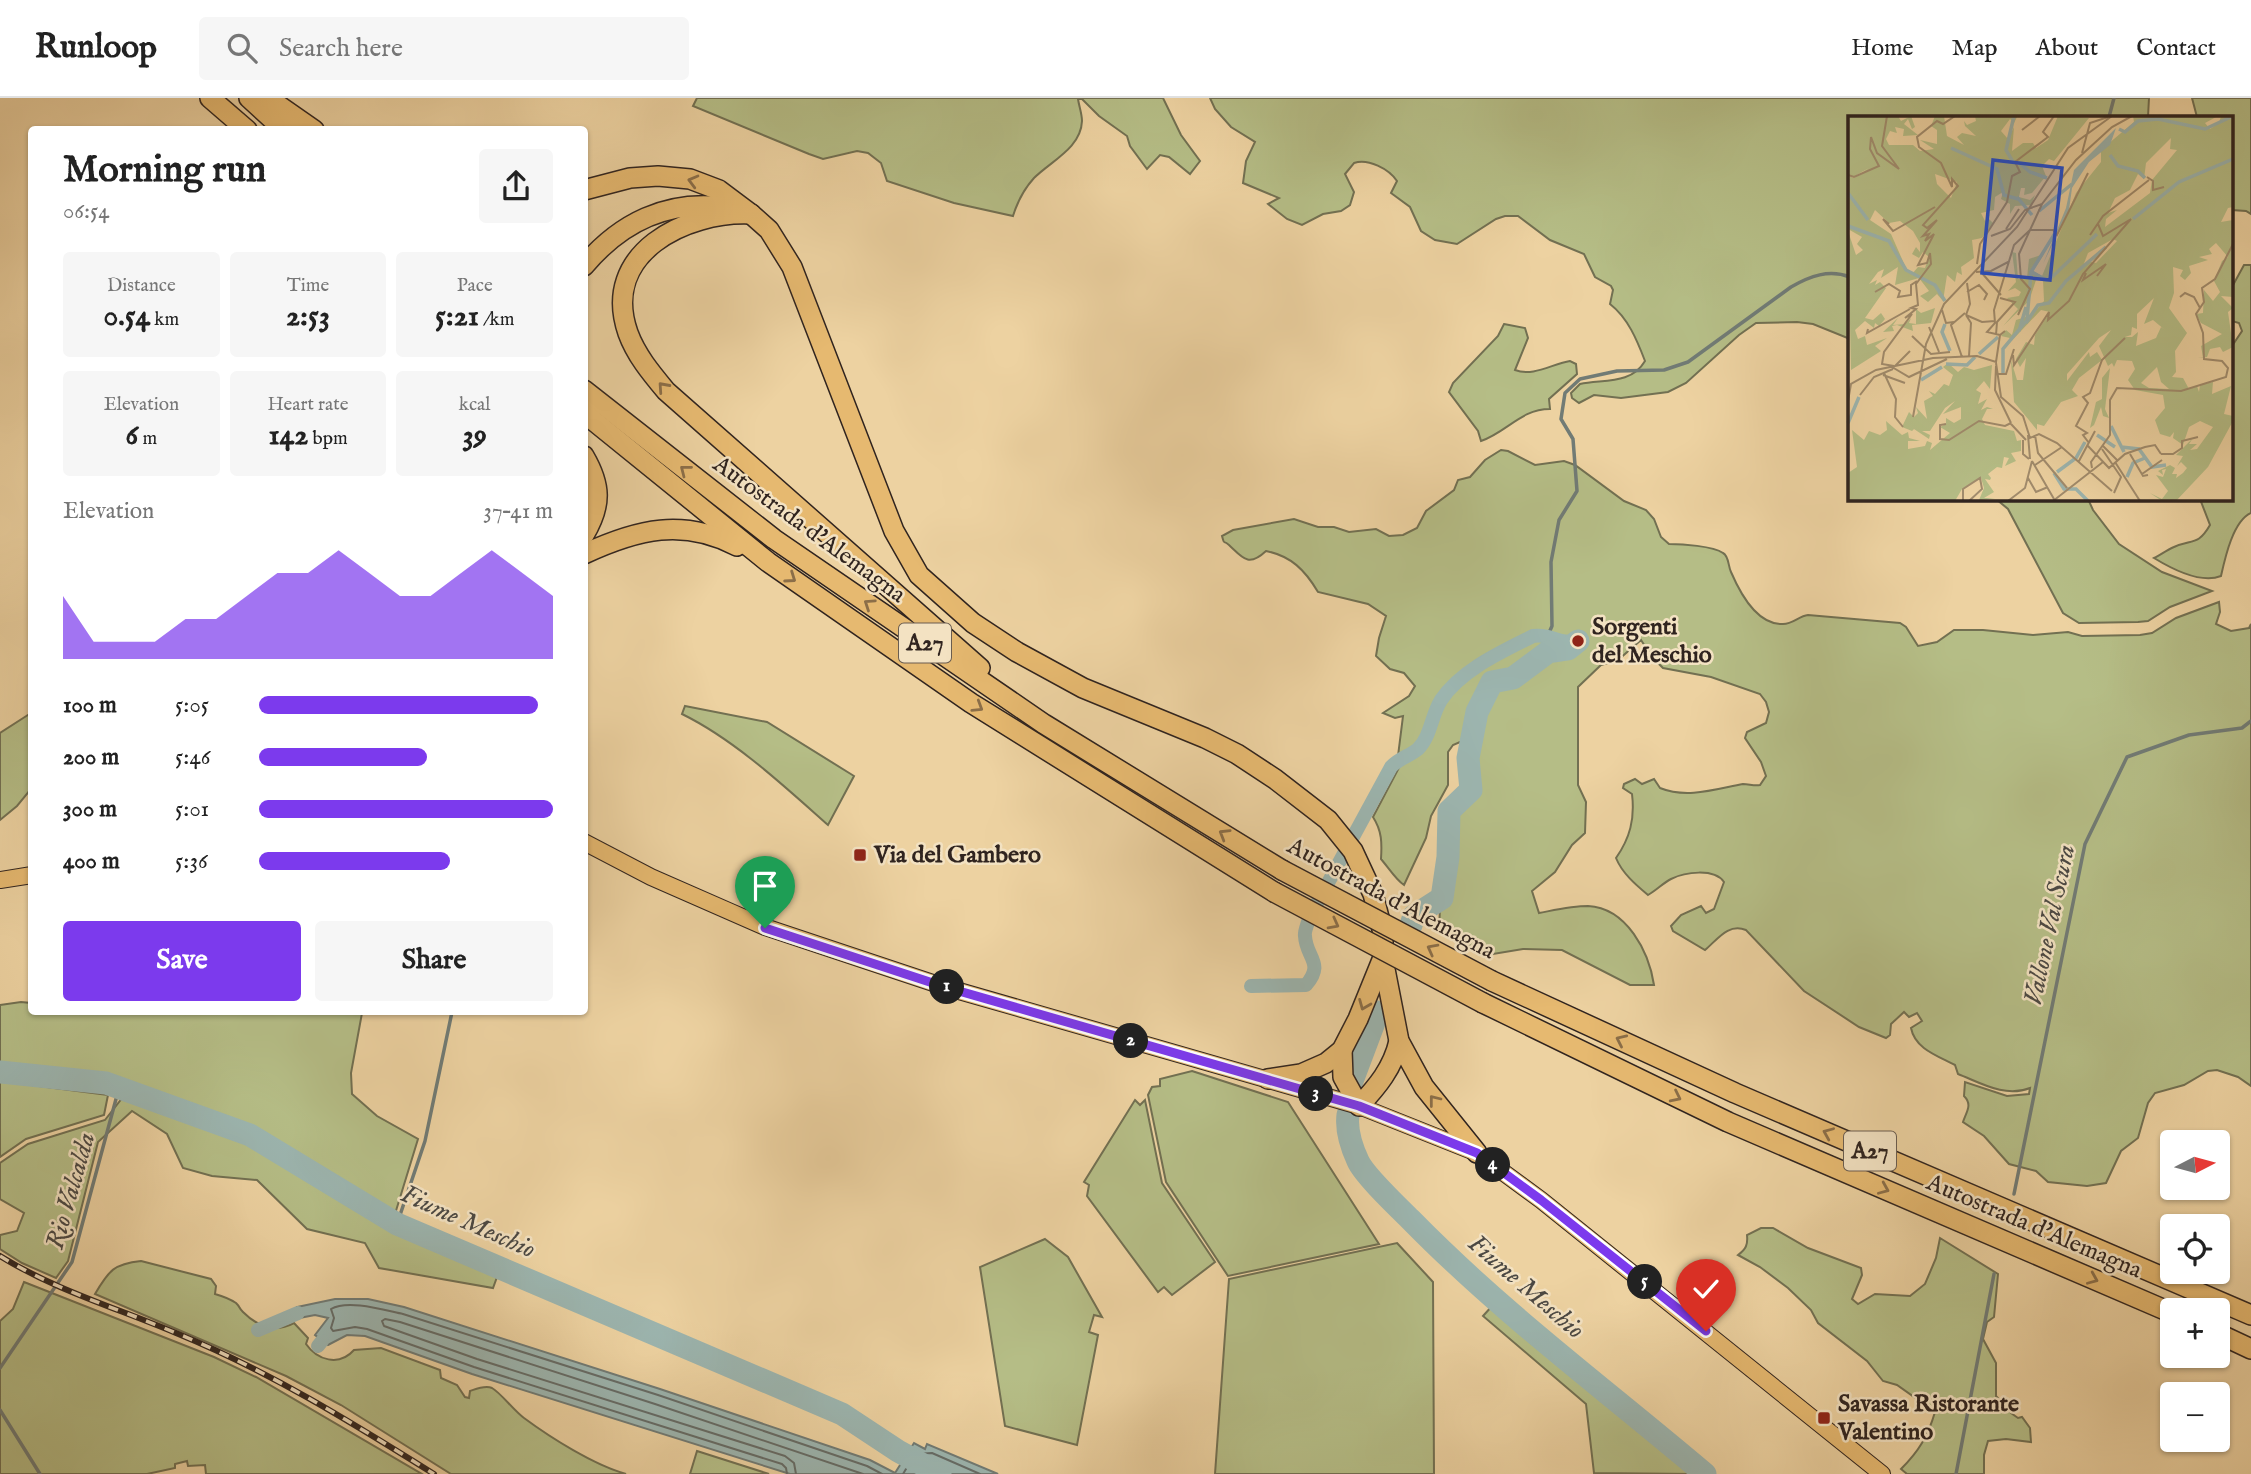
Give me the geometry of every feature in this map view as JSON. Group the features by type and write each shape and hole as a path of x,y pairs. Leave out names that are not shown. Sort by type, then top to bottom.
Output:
{"highway":[{"path":"210,98 242,126"},
{"path":"248,98 280,126"},
{"path":"268,98 308,126"},
{"name":"A27","path":"588,189 630,178 659,176 690,179 719,190 751,214 769,230 792,267 894,531 919,575 973,623 1017,652 1083,688 1216,744 1275,779 1308,803 1343,836 1364,871 1373,894 1383,933 1383,959 1399,1041 1424,1087 1477,1153"},
{"path":"588,262 618,232 662,212 686,206 711,205 751,214"},
{"name":"A27","path":"751,214 723,214 696,220 649,246 638,259 625,287 623,308 627,331 636,350 666,391 1044,724"},
{"name":"Autostrada d'Alemagna","path":"588,393 774,539 1044,724 1282,870 1492,981 1735,1093 2251,1315"},
{"name":"Autostrada d'Alemagna","path":"588,416 768,562 971,703 1274,892 1483,1003 1728,1122 2160,1308"},
{"path":"588,463 595,475 598,499 588,527"},
{"name":"A27","path":"588,552 652,530 686,530 718,537 768,562"},
{"name":"A27","path":"1342,1050 1383,959"},
{"path":"1342,1050 1343,1077 1359,1106 1388,1071 1396,1056 1399,1041"},
{"path":"1268,1079 1301,1074 1325,1063 1342,1050"},
{"path":"2230,1340 2251,1349"}],"main road":[{"path":"588,844 651,877 765,928 945,987 1359,1106 1477,1153 1552,1208 1882,1474"},
{"path":"0,880 28,876"}],"green space":[{"path":"697,98 1163,98 1181,135 1200,161 1190,174 1169,157 1160,155 1147,169 1130,146 1127,136 1099,116 1082,99 1078,99 1082,121 1076,139 1030,182 1013,216 954,203 887,181 881,163 868,153 857,151 823,159 809,154 693,106"},
{"path":"1210,98 2149,98 2148,116 1848,116 1848,338 1813,324 1756,323 1686,383 1668,392 1621,398 1594,395 1579,403 1572,398 1571,393 1580,384 1624,378 1639,369 1645,361 1627,323 1610,304 1613,290 1611,286 1595,277 1584,254 1550,240 1518,216 1496,219 1457,244 1435,240 1421,231 1410,207 1391,193 1397,181 1384,169 1366,162 1354,163 1345,174 1354,192 1350,205 1302,225 1287,219 1268,204 1279,198 1243,183 1246,161 1255,142 1231,127 1215,109"},
{"path":"2192,98 2251,98 2251,214 2234,210 2234,116 2197,116"},
{"path":"2244,265 2251,265 2251,513 2235,532 2221,576 2196,577 2154,558 2174,547 2198,539 2206,532 2210,525 2200,500 2234,500 2234,343 2242,331 2239,323 2234,322 2234,283"},
{"path":"1504,324 1525,328 1528,338 1515,370 1536,371 1570,361 1576,364 1577,374 1549,399 1550,409 1522,417 1481,441 1478,431 1449,392 1453,383 1498,336"},
{"path":"1501,450 1535,465 1564,461 1575,465 1624,501 1646,510 1654,519 1661,537 1669,544 1705,547 1723,553 1745,598 1757,614 1774,623 1787,624 1808,615 1900,623 1906,627 1918,646 1937,642 1954,630 2033,635 2068,632 2082,636 2140,635 2152,633 2176,618 2219,602 2220,612 2216,624 2231,631 2249,628 2251,624 2251,1086 2238,1077 2217,1070 2208,1071 2184,1085 2155,1093 2148,1103 2138,1138 2121,1151 2106,1183 2087,1186 2048,1182 2036,1171 2009,1164 1984,1136 1963,1122 1968,1106 1964,1096 1965,1082 2007,1096 2029,1094 2030,1088 2021,1091 2002,1090 1958,1074 1955,1065 1928,1051 1917,1041 1911,1028 1922,1021 1917,1013 1909,1017 1904,1012 1891,1024 1890,1035 1886,1038 1859,1027 1804,991 1746,930 1729,930 1705,950 1673,931 1671,926 1681,915 1701,906 1706,913 1714,909 1724,882 1707,873 1691,873 1671,879 1648,895 1634,883 1616,858 1628,836 1633,812 1632,794 1623,788 1624,784 1635,779 1642,784 1654,779 1660,788 1681,793 1743,784 1760,785 1766,776 1761,762 1745,738 1747,732 1766,723 1769,712 1760,694 1711,677 1663,668 1641,640 1618,660 1601,665 1578,687 1578,785 1586,802 1585,833 1572,845 1555,872 1532,891 1539,913 1588,906 1602,909 1625,923 1641,946 1654,985 1630,985 1562,950 1523,949 1487,955 1439,929 1443,830 1449,811 1465,800 1472,788 1476,764 1473,743 1460,742 1453,745 1448,752 1448,785 1431,816 1426,838 1404,885 1381,859 1381,837 1373,817 1403,760 1398,756 1403,716 1395,718 1383,713 1409,696 1415,686 1404,673 1390,669 1376,656 1386,616 1368,604 1318,592 1308,577 1283,556 1266,551 1254,559 1246,559 1224,542 1222,536 1233,530 1294,519 1318,527 1334,527 1349,532 1376,529 1389,536 1403,535 1417,528 1426,511 1454,490 1458,480 1470,477 1485,460"},
{"path":"1997,500 2088,500 2119,544 2162,572 2212,591 2170,607 2148,621 2079,623 2063,613 2008,509"},
{"path":"685,706 767,722 854,776 828,825 740,750 682,714"},
{"path":"28,715 28,793 0,820 0,733"},
{"path":"28,1003 28,1015 362,1015 351,1073 352,1094 377,1116 418,1139 395,1214 251,1126 100,1074 0,1065 0,1005"},
{"path":"1192,1071 1288,1102 1379,1244 1228,1276 1166,1182 1148,1095 1152,1087 1160,1086 1160,1079"},
{"path":"0,1081 108,1095 104,1115 26,1139 0,1157"},
{"path":"123,1097 246,1140 392,1228 497,1277 493,1288 379,1268 365,1243 307,1229 257,1180 212,1176 183,1168 167,1134 132,1111 98,1142 68,1261 56,1278 22,1263 0,1249 0,1235 17,1231 24,1213 0,1199 0,1163 28,1144 105,1120"},
{"path":"1135,1100 1140,1105 1145,1100 1162,1183 1215,1262 1172,1295 1164,1287 1158,1292 1087,1196 1089,1185 1084,1182"},
{"path":"1761,1228 1773,1228 1808,1248 1861,1268 1862,1275 1852,1299 1858,1304 1875,1294 1910,1296 1925,1284 1936,1258 1940,1238 1998,1274 1994,1317 1987,1322 1983,1339 1996,1363 1996,1396 2011,1413 2018,1418 2022,1417 2030,1428 2031,1442 2006,1439 1988,1441 1984,1455 1984,1474 1907,1474 1901,1469 1922,1443 1935,1412 1897,1385 1883,1381 1867,1361 1818,1323 1811,1310 1788,1288 1760,1267 1738,1255 1746,1246 1747,1235"},
{"path":"1045,1239 1068,1257 1102,1317 1094,1315 1089,1332 1098,1335 1077,1445 1005,1426 980,1267"},
{"path":"1397,1243 1433,1282 1434,1474 1215,1474 1229,1279"},
{"path":"141,1261 211,1279 216,1286 215,1294 236,1303 261,1325 280,1328 294,1323 308,1338 306,1344 322,1357 335,1360 354,1350 381,1348 440,1370 441,1378 457,1385 465,1397 469,1398 470,1391 475,1389 492,1388 520,1415 547,1434 587,1458 626,1474 451,1474 341,1405 286,1376 95,1294 104,1279 118,1266"},
{"path":"24,1282 214,1357 256,1377 422,1474 206,1474 205,1465 188,1466 187,1461 175,1464 175,1468 147,1474 0,1474 0,1321 13,1309"},
{"path":"1493,1305 1694,1474 1594,1473 1586,1404 1483,1316"},
{"path":"697,1451 769,1474 690,1474"}],"water":[{"path":"335,1299 368,1299 404,1307 660,1389 870,1460 895,1473 914,1443 925,1449 927,1444 998,1474 790,1474 472,1374 365,1336 347,1335 328,1345 315,1335 328,1318 315,1315 299,1318 297,1307"}],"waterway":[{"path":"2109,116 2114,98"},
{"path":"1537,660 1552,626 1551,562 1559,520 1577,491 1573,439 1561,419 1565,393 1580,379 1617,371 1664,370 1688,362 1798,283 1827,274 1848,276"},
{"path":"1251,986 1306,985 1314,971 1305,934 1309,918 1391,767 1422,744 1438,706 1449,689 1482,663 1533,636 1578,641"},
{"path":"1411,925 1414,916 1442,898 1448,857 1449,811 1471,790 1468,758 1477,712 1492,682 1513,678 1548,652 1568,649 1578,641"},
{"name":"Vallone Val Scura","path":"2014,1194 2085,844 2127,757 2189,735 2242,728 2251,721"},
{"path":"1349,1089 1378,1012"},
{"path":"397,1224 425,1141 451,1015"},
{"name":"Fiume Meschio","path":"0,1072 106,1083 250,1135 397,1224 842,1414 898,1451 940,1474"},
{"name":"Rio Valcalda","path":"0,1368 72,1262 119,1088"},
{"name":"Fiume Meschio","path":"1348,1115 1350,1139 1358,1161 1391,1200 1481,1287 1705,1474"},
{"path":"1956,1474 1994,1274"},
{"path":"258,1330 298,1313"},
{"path":"318,1346 322,1341"},
{"name":"Rio Valcalda","path":"0,1410 40,1474"}],"railway":[{"path":"0,1256 64,1289 176,1333 243,1363 340,1416 434,1474"}],"place":[{"name":"Sorgenti del Meschio","path":"1578,641"},
{"name":"Via del Gambero","path":"860,855"},
{"name":"Savassa Ristorante Valentino","path":"1824,1418"}],"route":[{"path":"765,928 945,987 1359,1106 1477,1153 1541,1200 1706,1331"}]}
